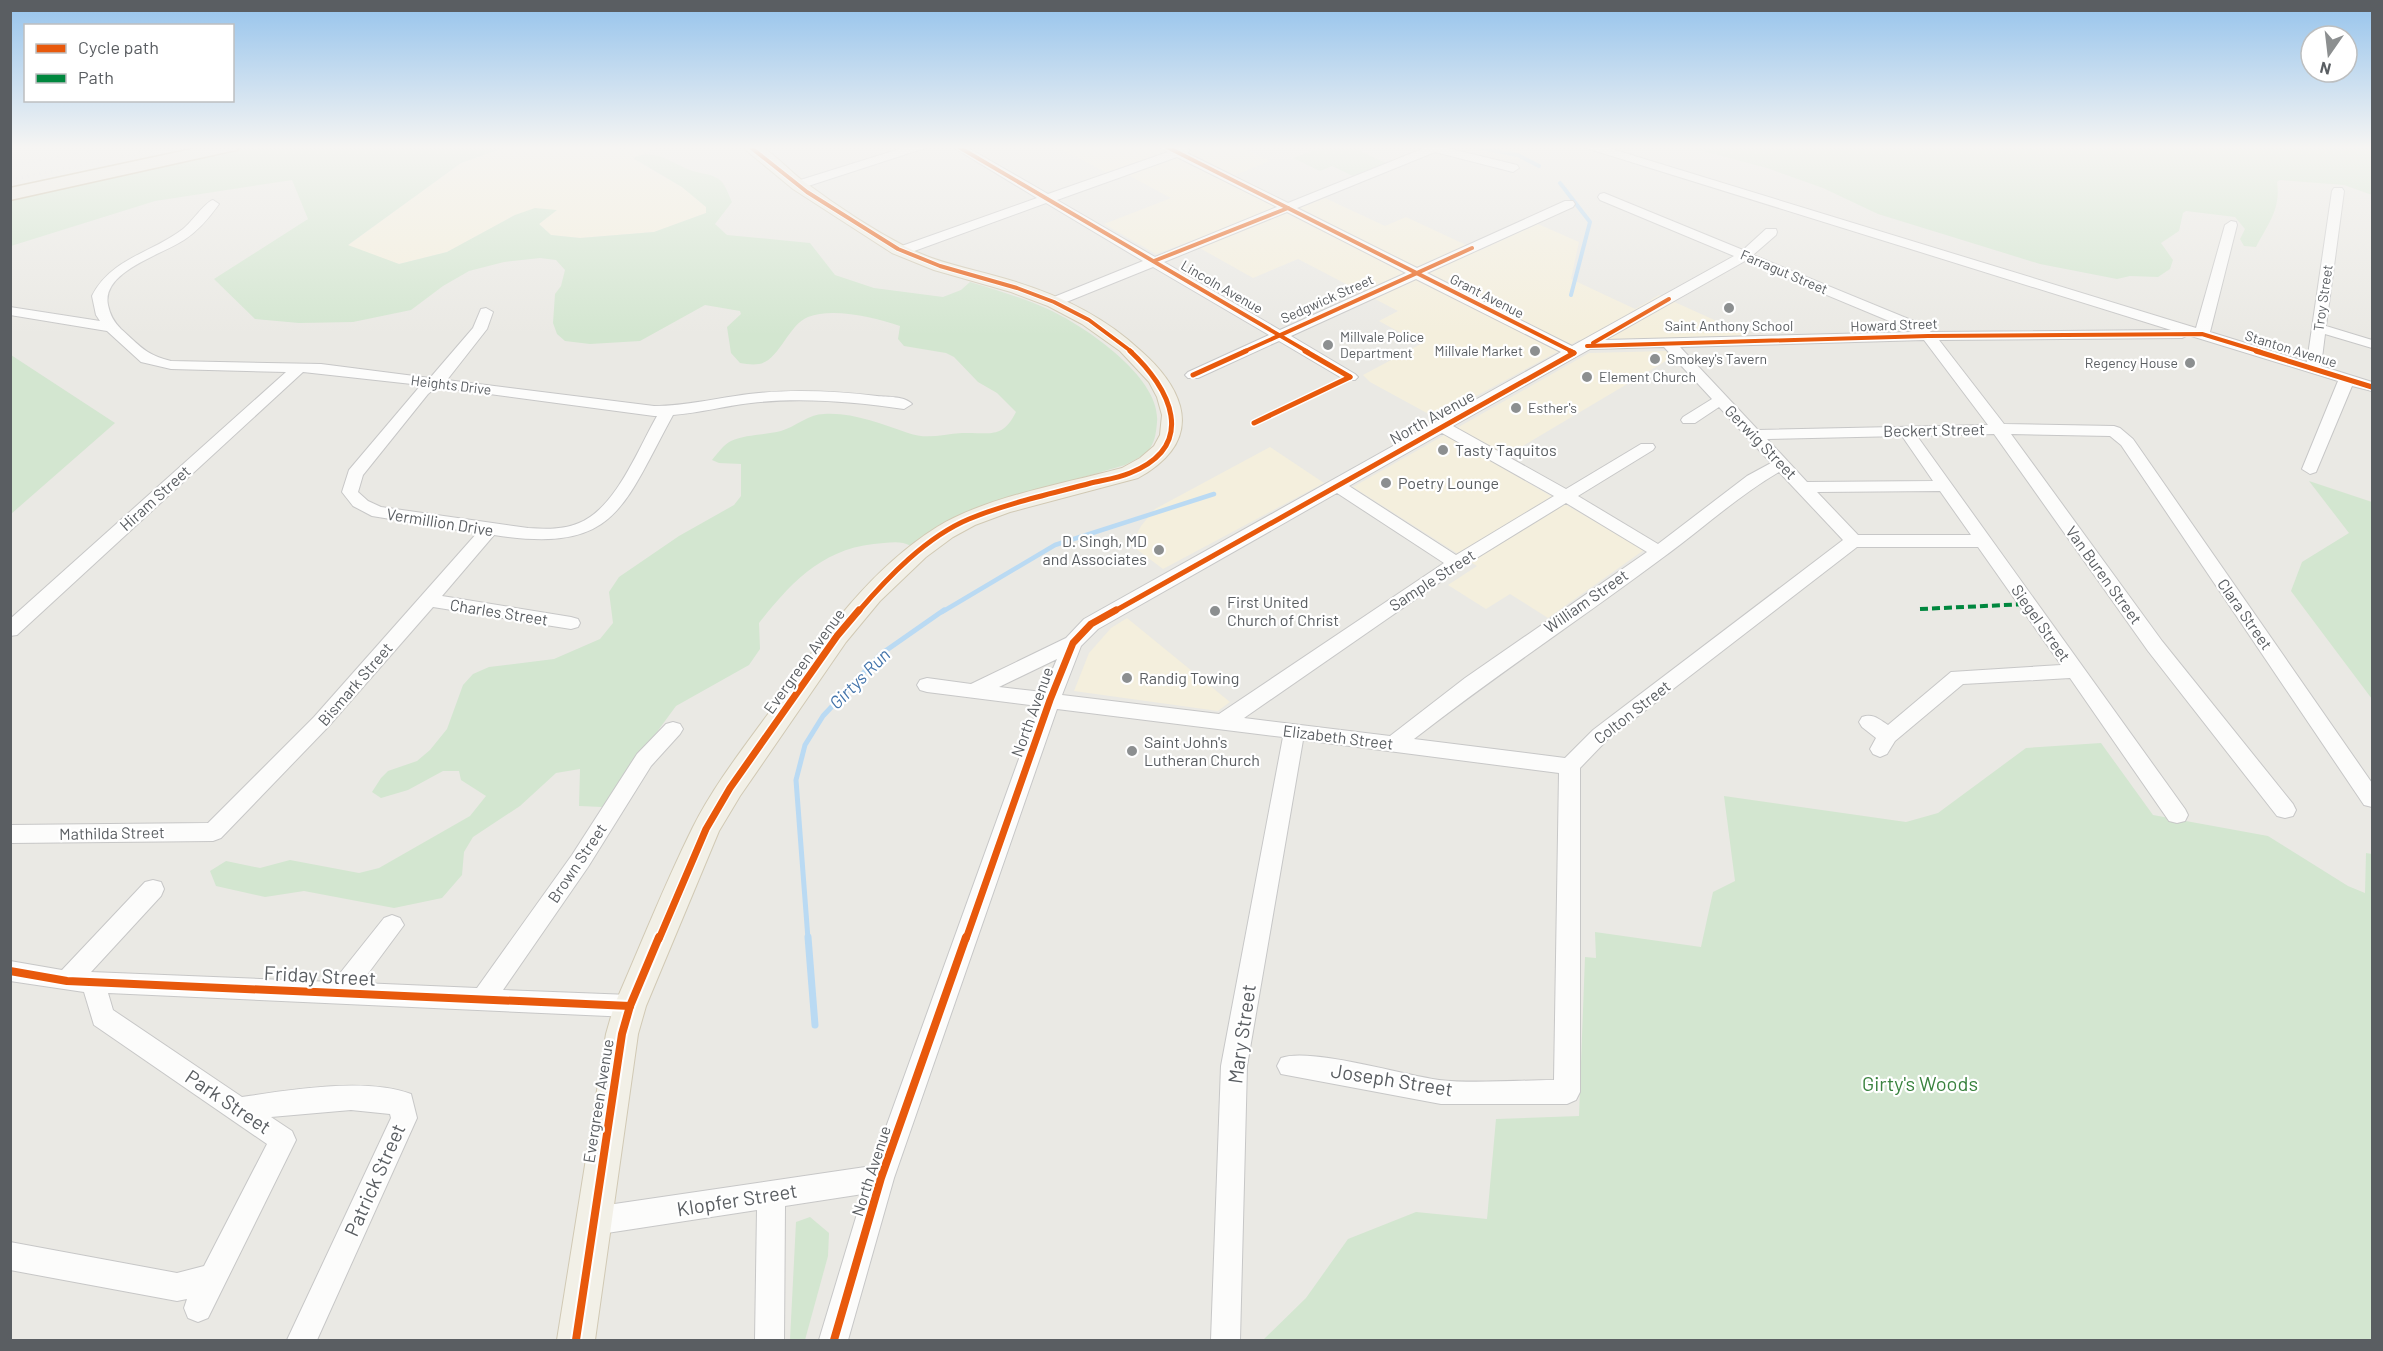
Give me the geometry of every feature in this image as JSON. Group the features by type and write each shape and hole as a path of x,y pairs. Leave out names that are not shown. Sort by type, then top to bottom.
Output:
{"main road":[{"name":"Evergreen Avenue","path":"576,1341 622,1034 630,1006 706,830 730,788 830,645 872,595 918,552 967,520 1002,507 1131,473 1149,463 1162,451 1169,440 1173,421 1165,389 1154,374 1116,340 1054,302 925,261 901,251 836,209"}],"street":[{"path":"111,327 103,315 99,296 110,278 132,262 180,237 197,224 209,209"},
{"path":"901,251 1020,209"},
{"name":"Lincoln Avenue","path":"1065,209 1350,377"},
{"path":"1054,302 1285,209"},
{"name":"Grant Avenue","path":"1290,209 1416,273 1581,349"},
{"name":"Sedgwick Street","path":"1193,375 1278,334 1558,209"},
{"name":"Farragut Street","path":"1633,209 1911,325 1928,336"},
{"name":"Stanton Avenue","path":"1800,209 2373,387"},
{"name":"Troy Street","path":"2313,369 2335,209"},
{"path":"2202,334 2231,225"},
{"name":"North Avenue","path":"975,691 1072,643 1091,624 1745,255 1771,232"},
{"path":"10,312 111,327"},
{"name":"Vermillion Drive","path":"486,312 480,329 443,375 423,391 355,474 350,492 354,500 378,512 550,536 567,533 596,522 609,513 667,412"},
{"name":"Heights Drive","path":"111,327 146,359 156,363 191,366 300,367 667,412 765,397 861,397 904,404"},
{"path":"2319,328 2373,344"},
{"name":"Howard Street","path":"1581,349 1668,343 1928,336 2202,334"},
{"name":"Van Buren Street","path":"1928,336 1999,429 2155,646 2285,810"},
{"name":"Gerwig Street","path":"1668,343 1853,541"},
{"name":"Hiram Street","path":"10,630 300,367"},
{"path":"2310,469 2347,380"},
{"path":"1689,420 1720,400"},
{"path":"1443,427 1568,497 1659,552"},
{"name":"Beckert Street","path":"1754,435 1999,429 2114,431"},
{"name":"Siegel Street","path":"1906,431 2178,815"},
{"name":"Clara Street","path":"2114,431 2127,442 2373,799"},
{"name":"Sample Street","path":"1223,722 1456,563 1647,447"},
{"name":"William Street","path":"1393,744 1546,629 1659,552 1753,480 1782,464"},
{"path":"1338,486 1456,563"},
{"path":"1804,487 1946,486"},
{"name":"Bismark Street","path":"213,832 254,794 313,732 490,529"},
{"path":"1853,541 1983,541"},
{"name":"Colton Street","path":"1570,766 1600,735 1853,541"},
{"name":"Charles Street","path":"428,600 571,623"},
{"name":"North Avenue","path":"834,1341 881,1178 1072,643"},
{"path":"1869,722 1884,743 1958,677 2075,671"},
{"name":"Elizabeth Street","path":"927,685 1570,766"},
{"name":"Brown Street","path":"483,999 580,861 644,759 673,729"},
{"name":"Mary Street","path":"1225,1341 1234,1066 1294,731"},
{"name":"Joseph Street","path":"1290,1066 1323,1069 1441,1092 1567,1092 1570,766"},
{"name":"Mathilda Street","path":"10,834 213,832"},
{"path":"67,981 153,889"},
{"path":"339,993 392,925"},
{"name":"Friday Street","path":"10,971 67,981 630,1006"},
{"name":"Park Street","path":"93,982 103,1017 284,1140 198,1308"},
{"name":"Patrick Street","path":"238,1110 288,1102 351,1098 402,1103 404,1118 302,1341"},
{"name":"Klopfer Street","path":"594,1221 881,1178"},
{"path":"769,1341 771,1195"},
{"path":"10,1256 177,1287 211,1279"}],"shaded area":[{"path":"398,209 706,209 706,213 654,232 580,238 551,235 539,224 556,210 515,215 447,252 399,264 347,246"},
{"path":"1143,209 1349,209 1385,226 1406,217 1479,251 1538,224 1579,242 1571,279 1635,309 1659,295 1752,337 1579,340 1436,418 1370,382 1363,375 1421,344 1379,321 1398,311 1298,259 1253,278 1189,242 1156,254 1104,224"},
{"path":"1666,351 1671,358 1494,463 1644,550 1548,618 1510,594 1486,609 1448,585 1477,566 1353,487 1589,353"},
{"path":"1270,447 1324,483 1163,569 1131,545 1141,526 1155,509"},
{"path":"1127,618 1230,702 1218,711 1074,691 1089,653 1111,628"}],"green space":[{"path":"10,209 129,209 11,246"},
{"path":"304,209 398,209 348,245 399,264 447,252 515,215 532,209 557,210 539,224 551,235 580,238 654,232 706,213 706,209 727,209 715,224 727,235 810,243 835,275 874,288 943,297 961,290 970,282 1032,303 1067,319 1119,356 1147,388 1155,405 1157,422 1155,438 1145,453 1125,465 970,510 911,546 895,542 863,546 827,558 798,580 759,623 760,649 749,665 676,706 602,807 579,806 580,769 556,773 520,806 473,837 464,852 462,875 442,898 394,908 304,891 265,897 216,886 210,871 226,861 260,868 290,860 359,873 379,868 470,816 486,796 461,780 459,771 443,771 408,790 381,798 372,792 388,771 417,761 430,750 447,729 463,685 473,674 489,667 554,659 600,639 613,623 609,592 619,577 679,536 734,505 741,496 741,464 719,463 712,460 728,442 743,437 781,431 818,415 835,414 856,417 915,435 994,433 1005,427 1016,412 997,393 978,382 954,357 946,353 904,346 898,339 900,326 842,313 818,314 801,321 772,357 757,364 740,363 731,353 727,327 741,314 740,311 705,305 640,341 590,344 565,341 557,334 553,323 555,294 561,286 565,270 556,260 540,258 504,262 469,271 443,286 411,310 353,322 299,323 255,319 214,279 308,219"},
{"path":"1868,209 2275,209 2256,247 2244,246 2240,239 2245,229 2235,217 2186,211 2183,213 2179,231 2161,243 2173,260 2170,269 2158,277 2130,276 2117,279 2040,264"},
{"path":"11,355 115,423 11,514 10,513"},
{"path":"2309,481 2372,502 2372,699 2291,591 2302,562 2349,533"},
{"name":"Girty's Woods","path":"2101,743 2153,815 2268,836 2348,886 2365,893 2366,853 2372,854 2372,1340 1263,1340 1306,1298 1348,1239 1416,1212 1487,1219 1496,1119 1579,1116 1585,957 1596,958 1595,932 1701,947 1713,892 1735,881 1724,796 1906,822 1938,813 2026,748"},
{"path":"810,1217 829,1233 828,1256 805,1340 790,1340 796,1222"}],"waterway":[{"name":"Girtys Run","path":"1571,295 1590,222 1580,209"},
{"name":"Girtys Run","path":"942,612 1055,545 1214,494"},
{"name":"Girtys Run","path":"808,939 796,780 805,745 823,716 881,654 944,610"},
{"name":"Girtys Run","path":"808,937 815,1025"}],"marked path":[{"path":"1920,609 2028,604"}],"cycle path":[{"path":"576,1340 622,1034 630,1006 706,829 730,788 837,636 872,595 918,552 945,532 967,520 1002,507 1130,473 1155,457 1170,435 1172,415 1167,397 1157,380 1127,347 1089,320 1036,294 921,260 903,252 834,209"},
{"path":"1064,209 1350,377"},
{"path":"1154,261 1285,209"},
{"path":"1290,209 1574,353"},
{"path":"1193,375 1472,248"},
{"path":"1593,343 1669,299"},
{"path":"1587,346 1928,336 2202,334 2372,387"},
{"path":"834,1340 881,1178 1050,700 1073,643 1091,624 1574,353"},
{"path":"1254,423 1350,377"},
{"path":"10,971 67,981 630,1006"}],"place":[{"name":"Saint Anthony School","path":"1729,308"},
{"name":"Millvale Police Department","path":"1328,345"},
{"name":"Millvale Market","path":"1535,351"},
{"name":"Smokey's Tavern","path":"1655,359"},
{"name":"Regency House","path":"2190,363"},
{"name":"Element Church","path":"1587,377"},
{"name":"Esther's","path":"1516,408"},
{"name":"Tasty Taquitos","path":"1443,450"},
{"name":"Poetry Lounge","path":"1386,483"},
{"name":"D. Singh, MD and Associates","path":"1159,550"},
{"name":"First United Church of Christ","path":"1215,611"},
{"name":"Randig Towing","path":"1127,678"},
{"name":"Saint John's Lutheran Church","path":"1132,751"}]}
